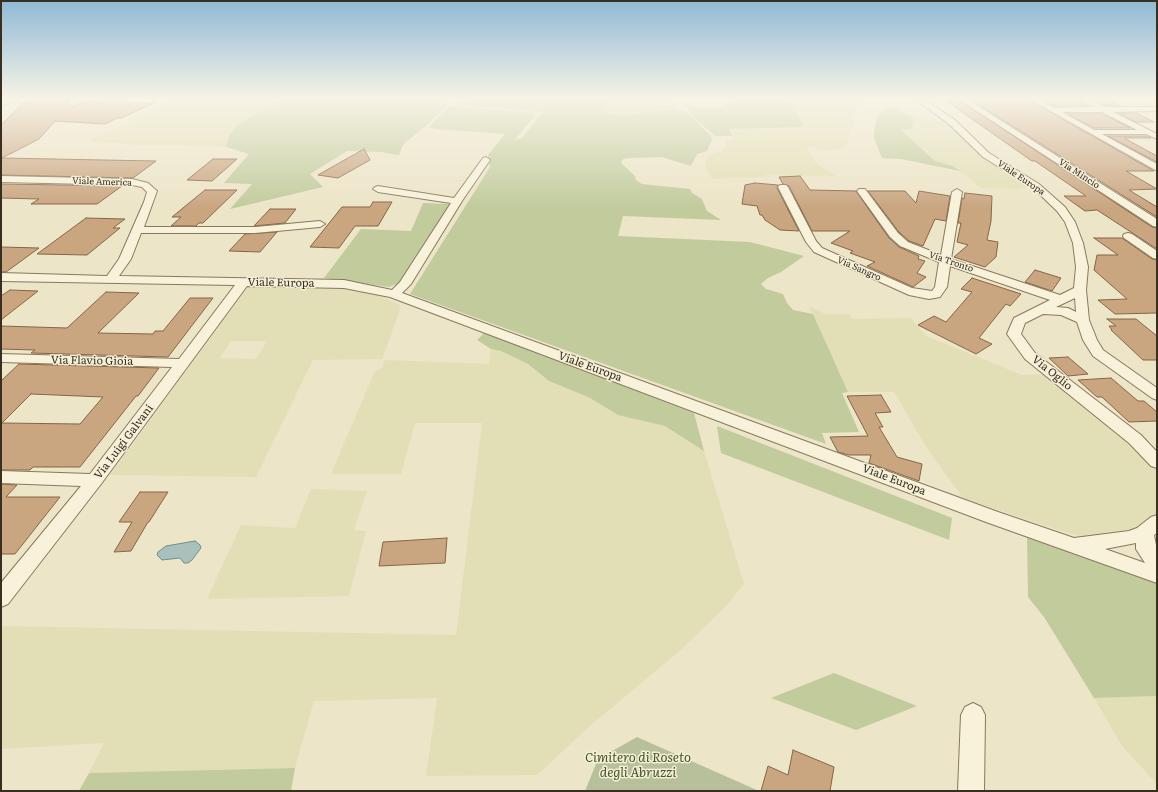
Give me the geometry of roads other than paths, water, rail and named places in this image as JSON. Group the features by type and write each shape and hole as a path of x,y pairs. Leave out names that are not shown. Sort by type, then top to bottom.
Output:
{"street":[{"name":"Viale Europa","path":"967,135 986,155 1036,186 1060,209 1070,222 1078,243 1082,267 1080,290 1083,320 1086,331 1098,353 1122,372 1157,395"},
{"name":"Via Mincio","path":"1017,135 1157,224"},
{"path":"1097,135 1156,167"},
{"path":"394,294 405,284 457,201 486,160"},
{"name":"Viale America","path":"1,179 132,182 145,185 152,191 151,197 125,258 110,280"},
{"name":"Via Sangro","path":"783,187 813,244 818,250 909,291 929,295 936,294 940,289 947,260 957,192"},
{"path":"378,189 457,201"},
{"name":"Via Tronto","path":"862,191 898,240 917,250 1062,300"},
{"path":"1140,214 1157,213"},
{"path":"137,230 254,230 320,224"},
{"path":"1128,236 1157,256"},
{"path":"66,279 98,271 125,258 131,269 160,281"},
{"name":"Viale Europa","path":"1,278 344,284 394,294 992,517 1157,575"},
{"name":"Via Luigi Galvani","path":"1,598 95,480 244,282"},
{"name":"Via Oglio","path":"1080,290 1019,321 1014,334 1030,356 1152,452 1157,462"},
{"path":"1038,310 1063,311 1083,320"},
{"name":"Via Flavio Gioia","path":"1,358 183,363"},
{"path":"1,477 95,480"},
{"path":"1072,545 1122,540 1150,528"},
{"path":"1150,528 1146,549 1157,565"},
{"path":"971,791 973,715"}],"water":[{"path":"195,541 201,548 188,563 184,563 180,558 162,560 157,555 158,552 166,546"}],"park label":[{"name":"Cimitero di Roseto degli Abruzzi","path":"638,766"}]}
